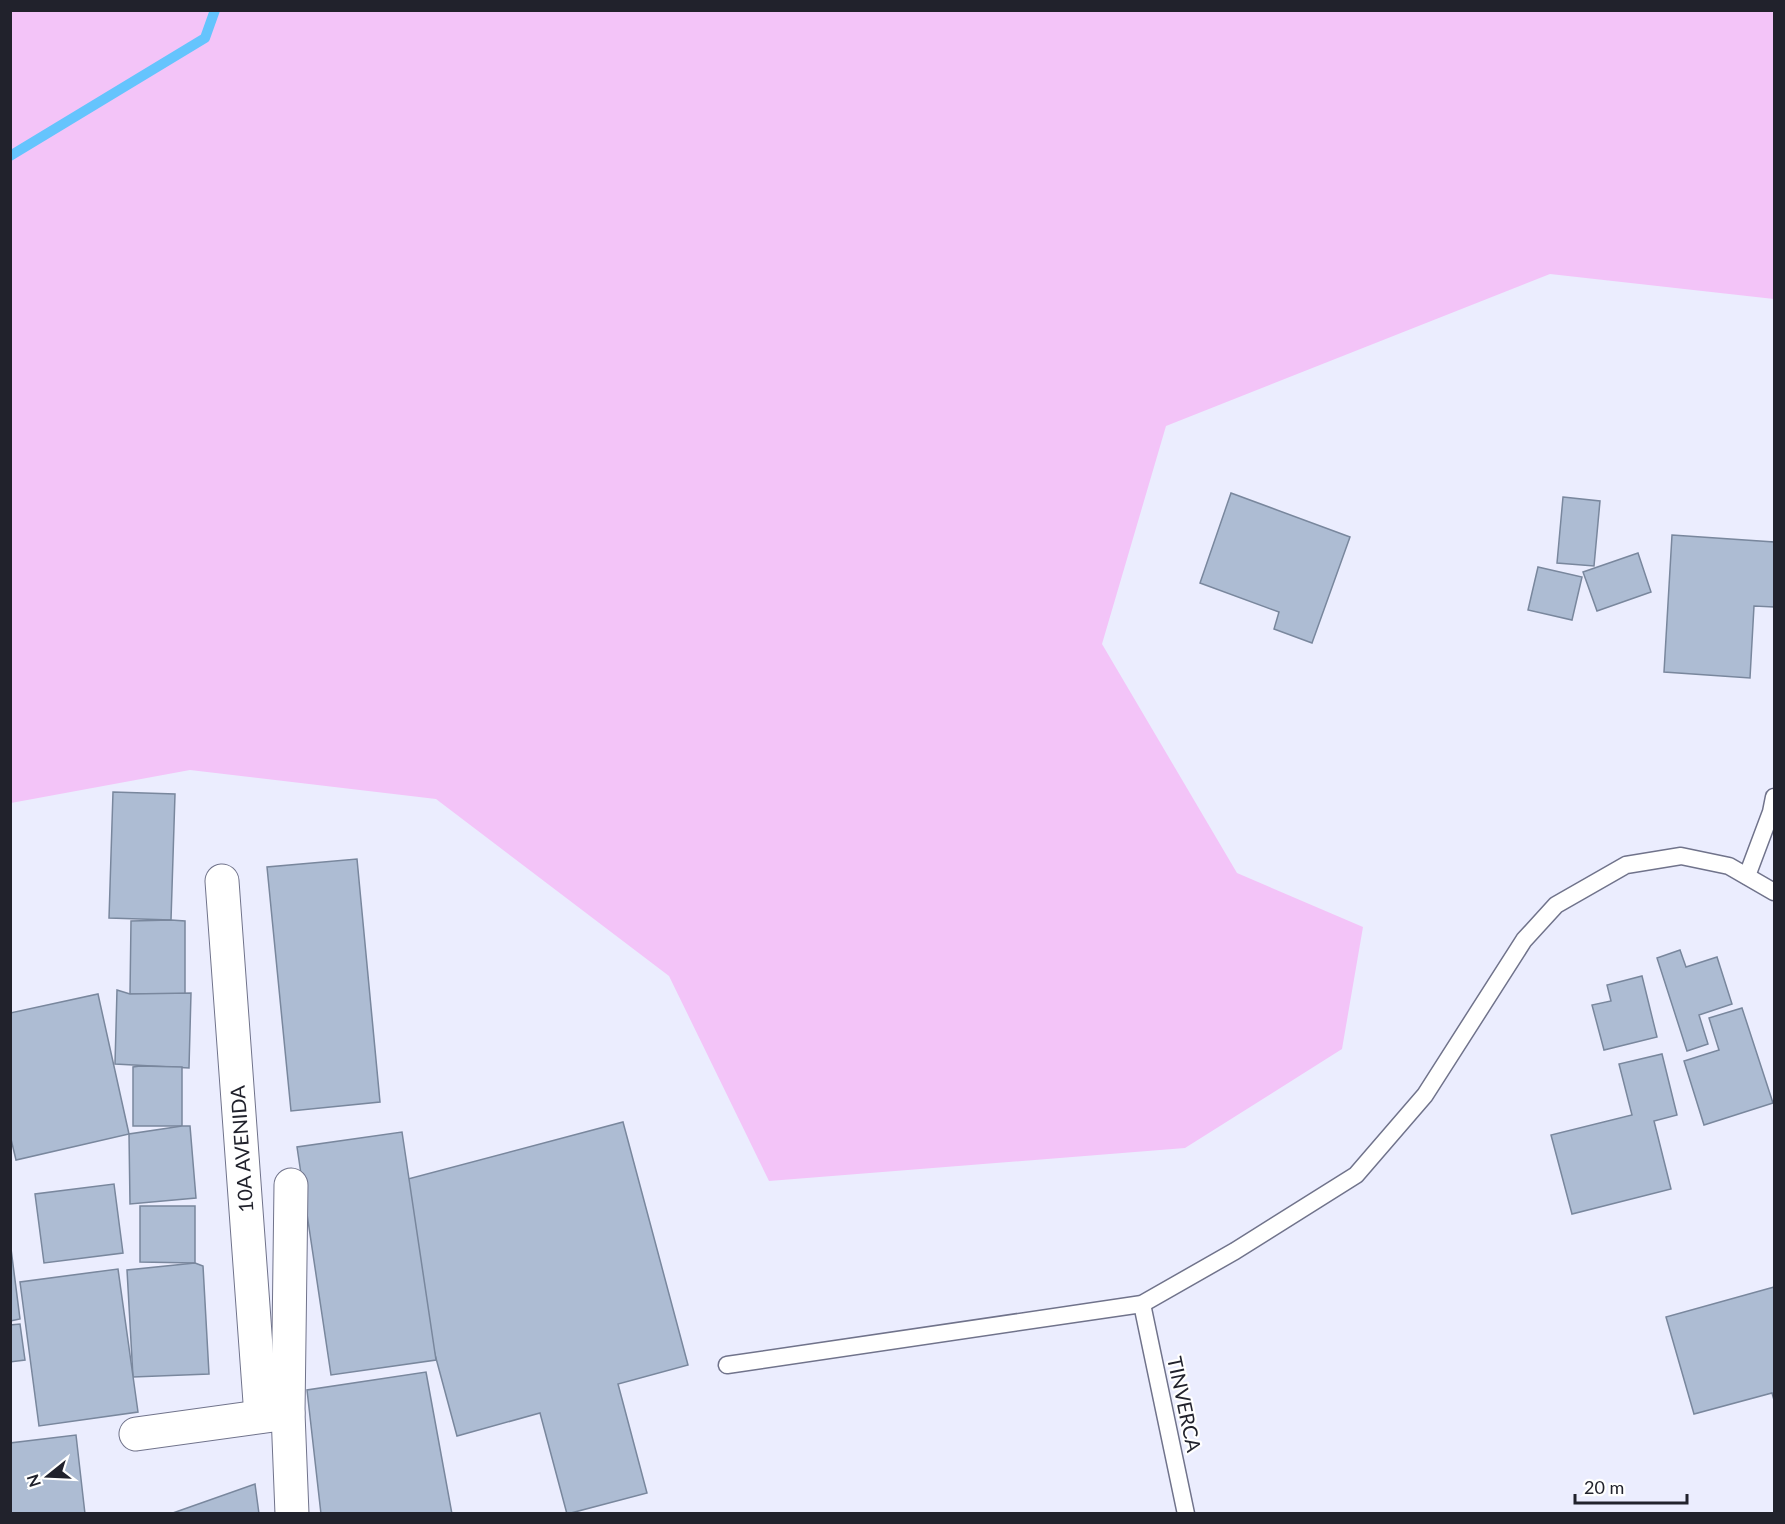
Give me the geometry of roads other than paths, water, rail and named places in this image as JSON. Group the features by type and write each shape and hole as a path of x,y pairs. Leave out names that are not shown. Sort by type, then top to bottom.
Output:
{"street":[{"name":"10A AVENIDA","path":"222,881 275,1414 292,1514"},
{"path":"136,1434 275,1414 291,1185"}],"lane":[{"path":"1747,876 1771,812 1774,797"},
{"path":"727,1365 1142,1304 1235,1251 1356,1175 1425,1095 1524,940 1556,905 1626,865 1681,856 1730,866 1774,892"},
{"name":"TINVERCA","path":"1142,1304 1186,1514"}],"waterway":[{"path":"10,156 205,38 215,10"}]}
